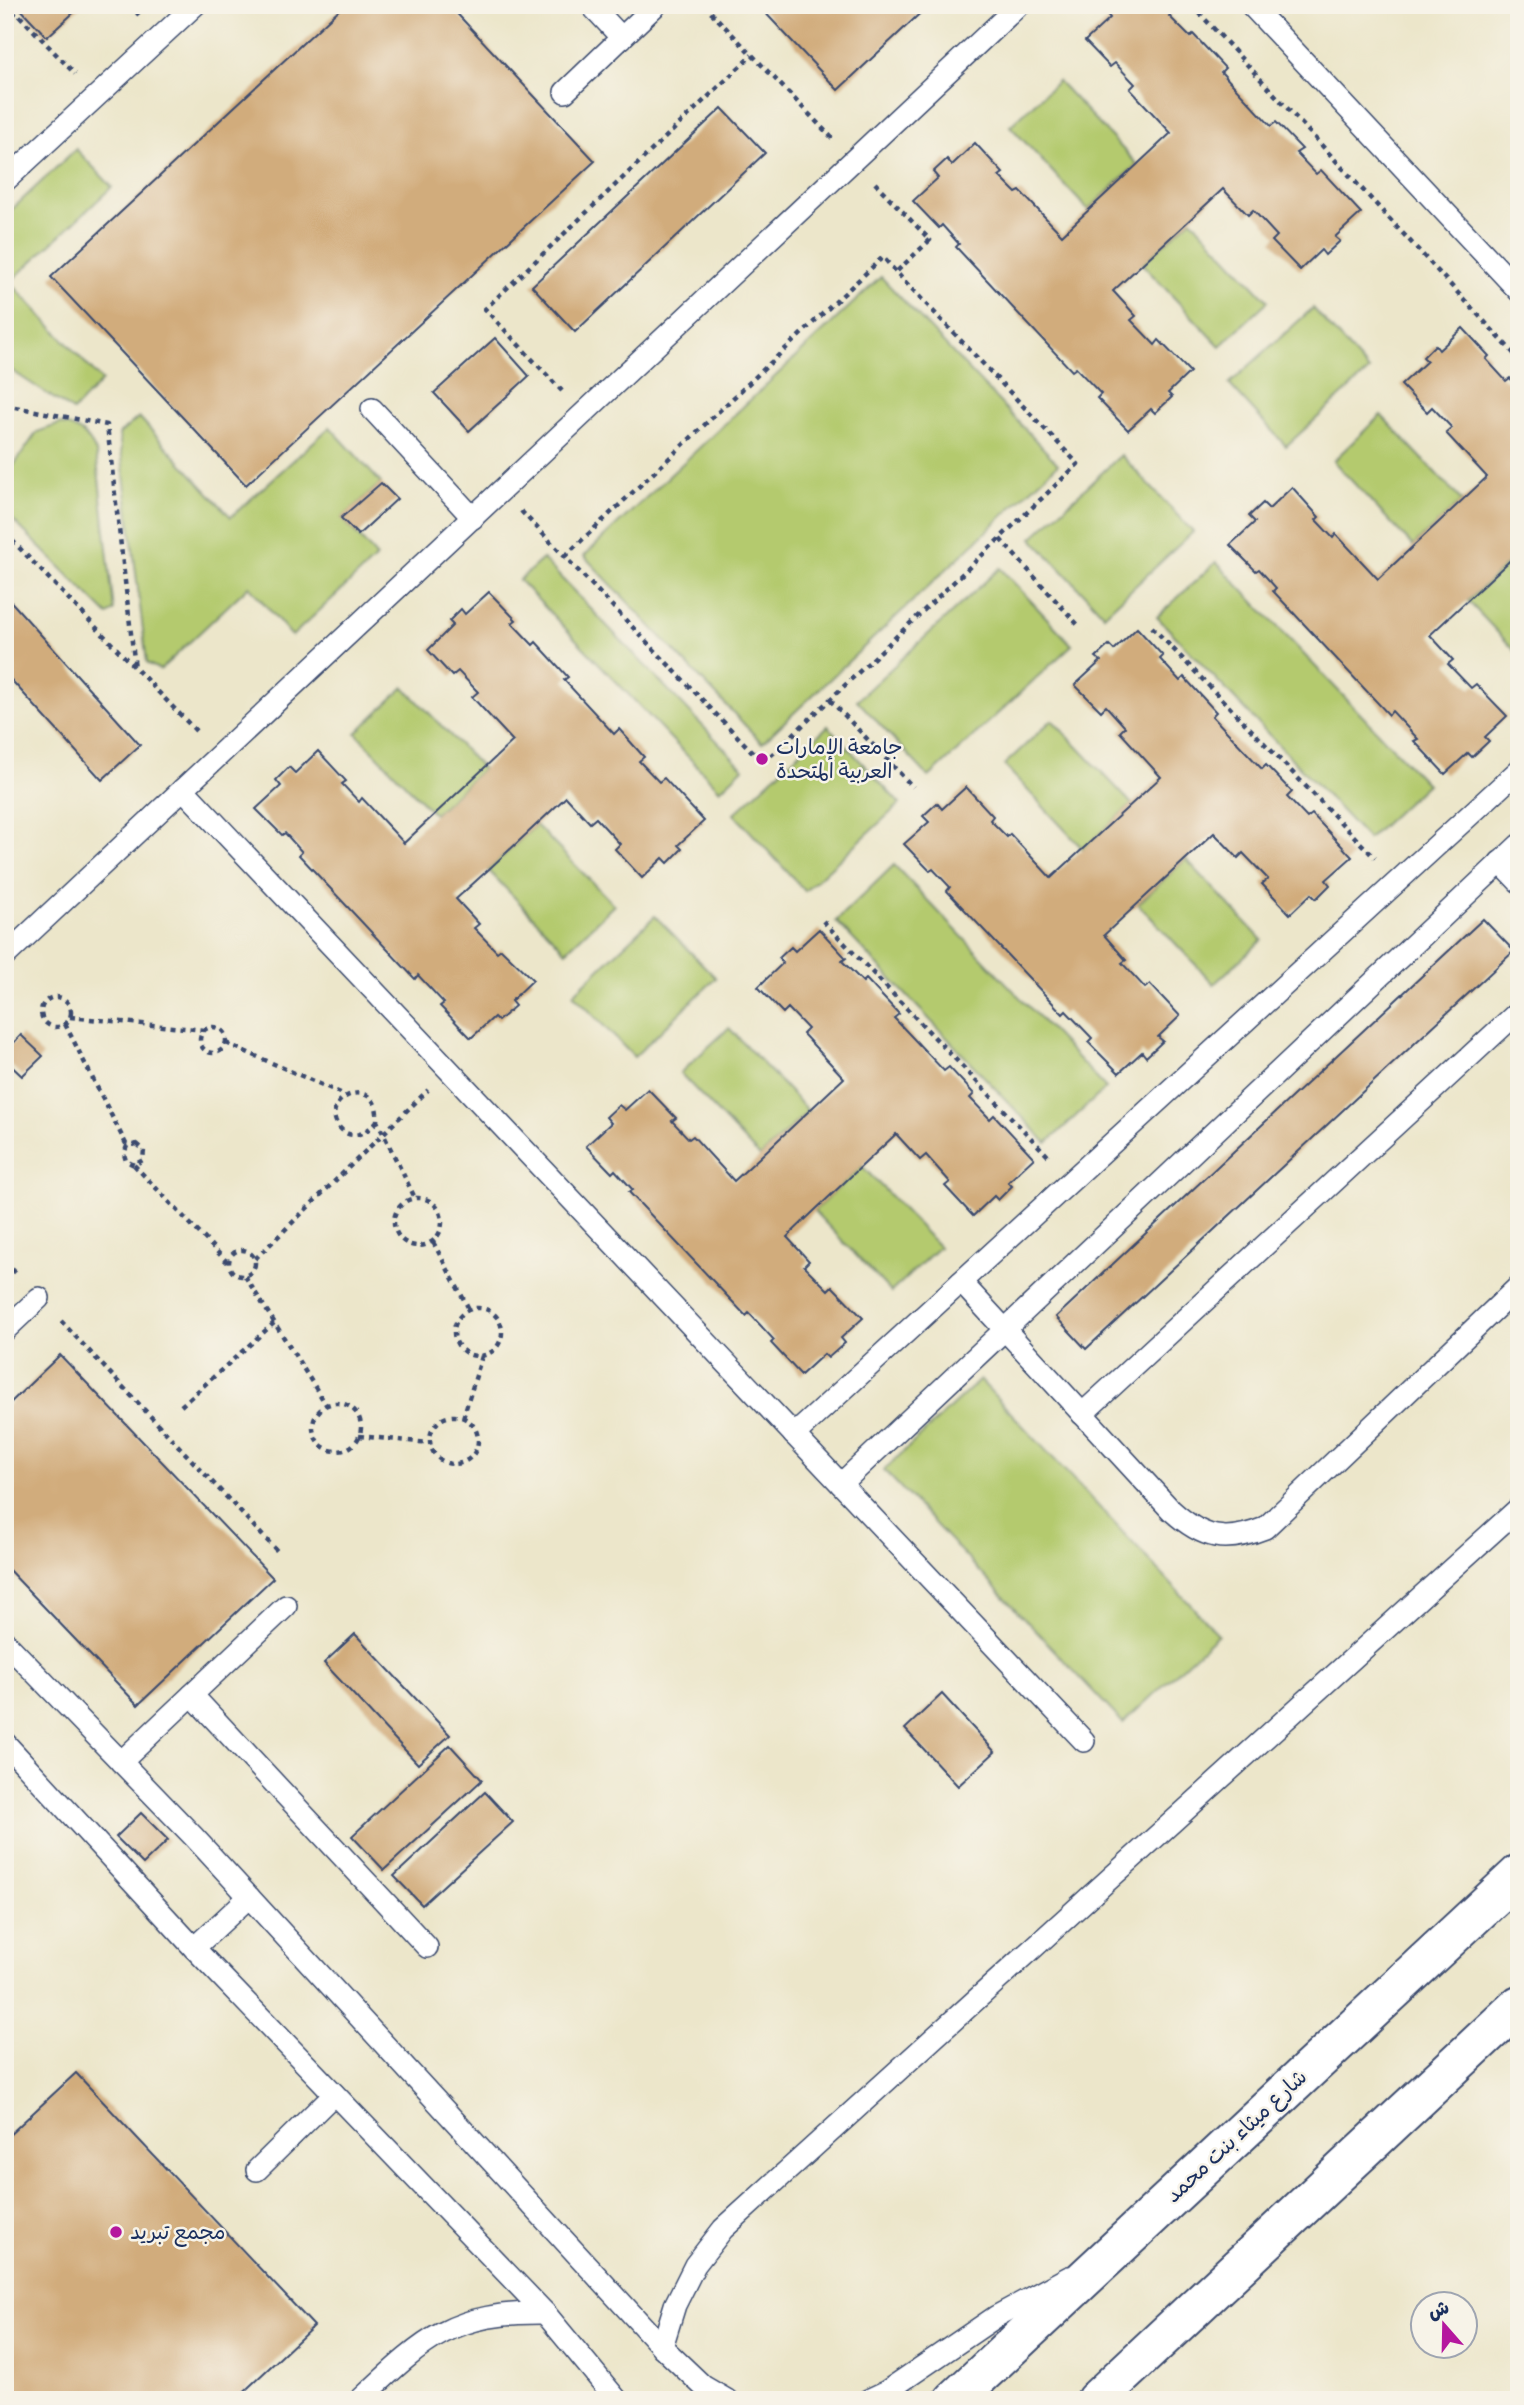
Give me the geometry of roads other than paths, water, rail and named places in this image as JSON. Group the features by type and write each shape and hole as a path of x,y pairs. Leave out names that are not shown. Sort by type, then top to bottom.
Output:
{"main road":[{"name":"شارع ميثاء بنت محمد","path":"954,2400 1519,1874"},
{"path":"1096,2400 1519,2005"}],"lane":[{"path":"5,181 195,5"},
{"path":"592,5 622,37"},
{"path":"565,92 656,5"},
{"path":"5,956 1019,5"},
{"path":"1251,5 1519,291"},
{"path":"372,409 473,517"},
{"path":"794,1435 1519,770"},
{"path":"183,789 1084,1741"},
{"path":"841,1484 1519,845"},
{"path":"1500,862 1519,881"},
{"path":"1082,1413 1519,1011"},
{"path":"961,1282 1190,1527 1215,1537 1241,1537 1265,1528 1519,1286"},
{"path":"5,1330 39,1298"},
{"path":"662,2347 680,2295 695,2265 723,2229 1519,1508"},
{"path":"121,1762 286,1606"},
{"path":"5,1642 249,1897 662,2347 703,2386 727,2400"},
{"path":"192,1695 427,1947"},
{"path":"5,1743 194,1948 544,2314 617,2400"},
{"path":"194,1948 249,1897"},
{"path":"257,2170 334,2094"},
{"path":"868,2400 887,2391 997,2316 1108,2256"},
{"path":"360,2400 406,2357 439,2333 475,2319 514,2313 544,2314"}],"place":[{"name":"جامعة الإمارات العربية المتحدة","path":"762,759"},
{"name":"مجمع تبريد","path":"116,2232"}]}
